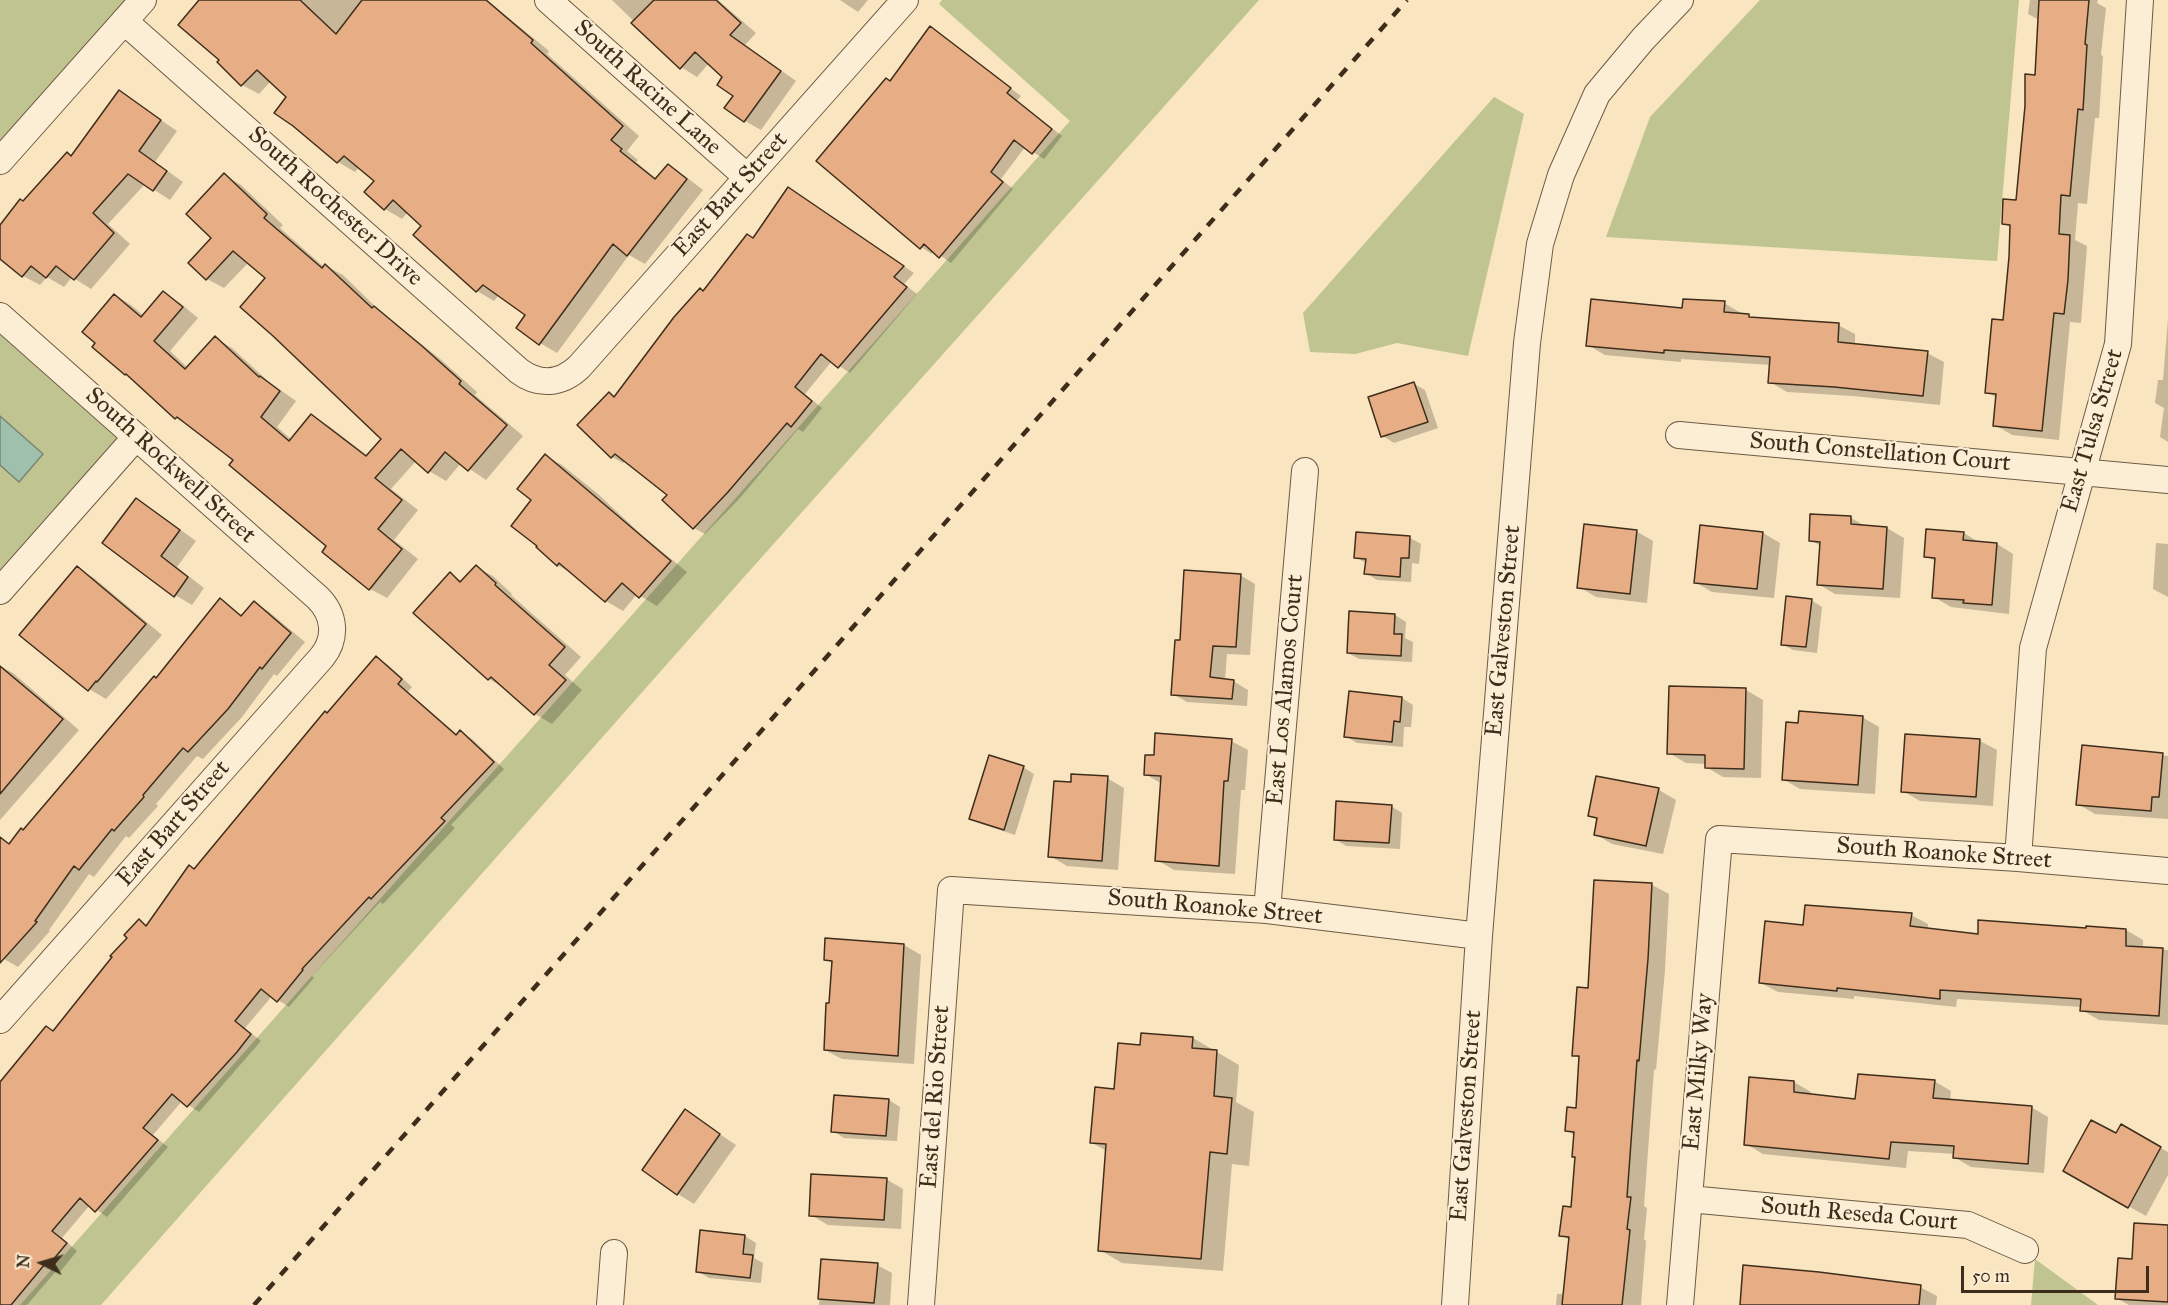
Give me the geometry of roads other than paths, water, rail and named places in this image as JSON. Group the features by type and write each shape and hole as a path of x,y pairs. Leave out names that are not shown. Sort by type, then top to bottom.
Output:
{"street":[{"path":"0,161 143,0"},
{"name":"South Racine Lane","path":"548,0 747,177"},
{"name":"East Bart Street","path":"552,381 568,376 579,367 905,0"},
{"name":"East Galveston Street","path":"1455,1305 1479,936 1526,355 1540,243 1561,175 1597,94 1643,39 1680,0"},
{"name":"East Tulsa Street","path":"2018,858 2033,648 2118,344 2140,0"},
{"name":"South Rochester Drive","path":"124,21 519,371 531,379 552,381"},
{"name":"South Rockwell Street","path":"0,316 318,598 327,609 332,622"},
{"name":"South Constellation Court","path":"1679,435 2168,480"},
{"path":"0,591 136,437"},
{"name":"East Los Alamos Court","path":"1267,910 1305,471"},
{"name":"East Bart Street","path":"0,1020 324,654 331,642 332,622"},
{"name":"South Roanoke Street","path":"1719,839 2018,858 2168,871"},
{"name":"East Milky Way","path":"1680,1305 1719,839"},
{"name":"South Roanoke Street","path":"951,890 1267,910 1479,936"},
{"name":"East del Rio Street","path":"921,1305 951,890"},
{"name":"South Reseda Court","path":"1689,1199 1968,1225 2025,1250"},
{"path":"610,1305 614,1253"}],"railway":[{"path":"254,1305 1407,0"}]}
